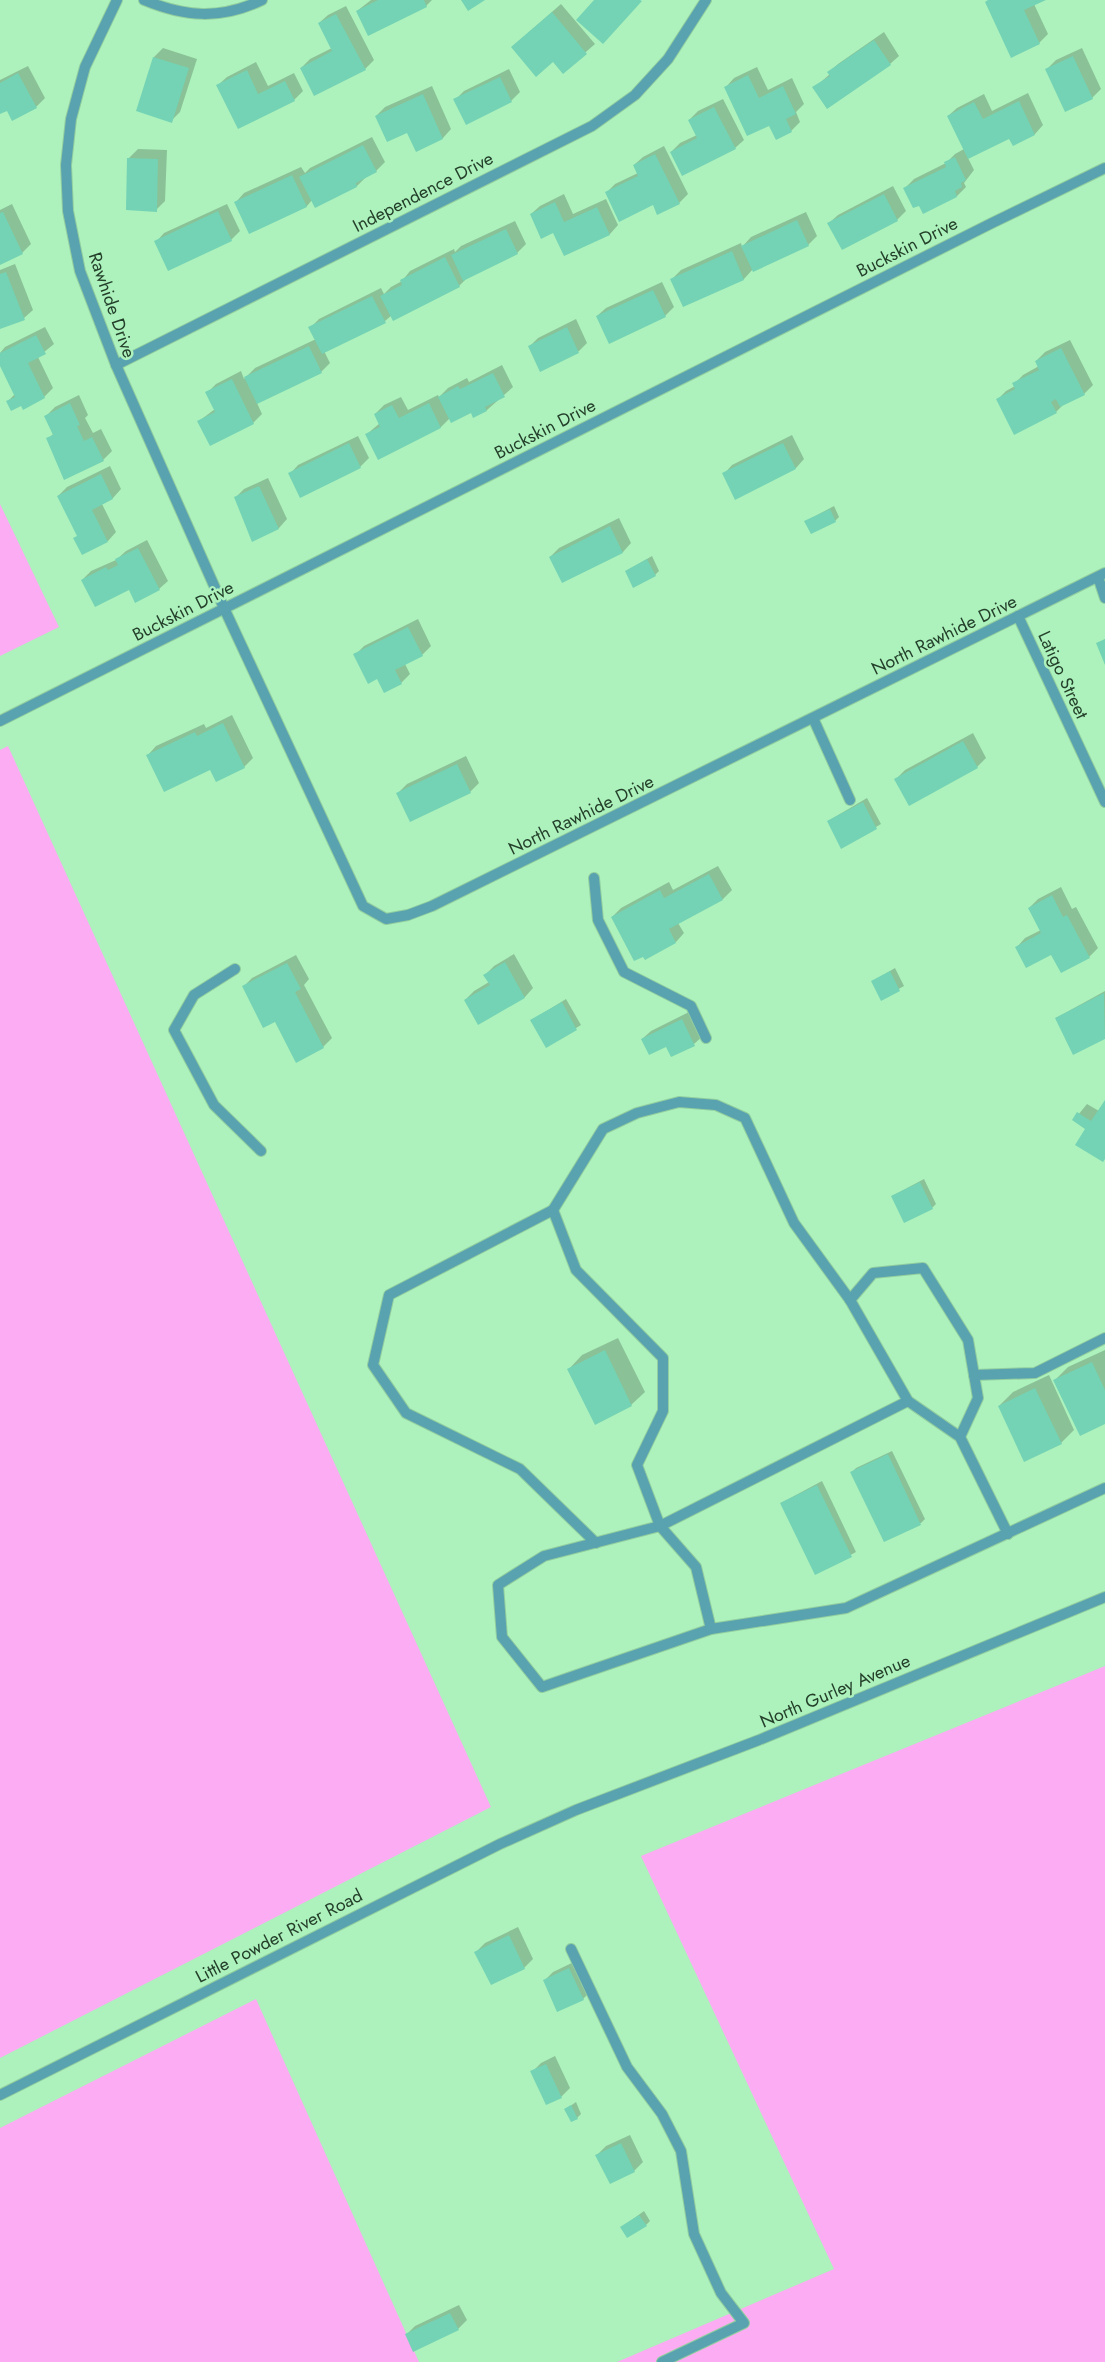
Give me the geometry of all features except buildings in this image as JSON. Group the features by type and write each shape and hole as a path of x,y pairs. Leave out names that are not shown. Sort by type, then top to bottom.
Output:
{"street":[{"name":"Rawhide Drive","path":"117,0 85,67 71,119 66,165 68,211 80,270 116,365 224,608"},
{"path":"144,0 166,9 199,15 229,12 262,0"},
{"name":"Independence Drive","path":"116,365 592,126 635,95 668,59 706,0"},
{"name":"Buckskin Drive","path":"0,720 1105,168"},
{"path":"1101,575 1105,598"},
{"name":"North Rawhide Drive","path":"224,608 351,884 363,906 386,919 408,915 432,906 1101,575"},
{"name":"Latigo Street","path":"1018,616 1105,802"},
{"path":"813,718 850,800"},
{"path":"594,878 598,920 624,972 691,1006 706,1038"},
{"path":"235,969 194,995 174,1030 214,1105 261,1152"},
{"path":"596,1543 520,1469 406,1413 373,1365 389,1295 553,1210 603,1129 637,1113 679,1102 716,1105 745,1118 794,1223 850,1300 908,1400 960,1437 1008,1534"},
{"path":"553,1210 576,1270 663,1358 663,1411 637,1465 660,1526 696,1567 711,1629"},
{"path":"850,1300 873,1274 923,1268 968,1340 978,1398 960,1437"},
{"path":"974,1375 1035,1373 1105,1338"},
{"path":"908,1400 660,1526 544,1556 498,1585 502,1637 542,1687 711,1629 846,1608 1105,1488"},
{"name":"North Gurley Avenue","path":"576,1810 759,1740 1105,1597"},
{"name":"Little Powder River Road","path":"0,2095 374,1906 500,1844 576,1810"},
{"path":"571,1949 627,2067 662,2114 681,2151 694,2234 721,2293 744,2323 662,2362"}],"shaded area":[{"path":"0,504 59,627 0,656"},
{"path":"8,746 491,1807 0,2058 0,750"},
{"path":"1105,1666 1105,2362 617,2362 834,2269 641,1856"},
{"path":"256,1999 419,2362 0,2362 0,2128"}]}
